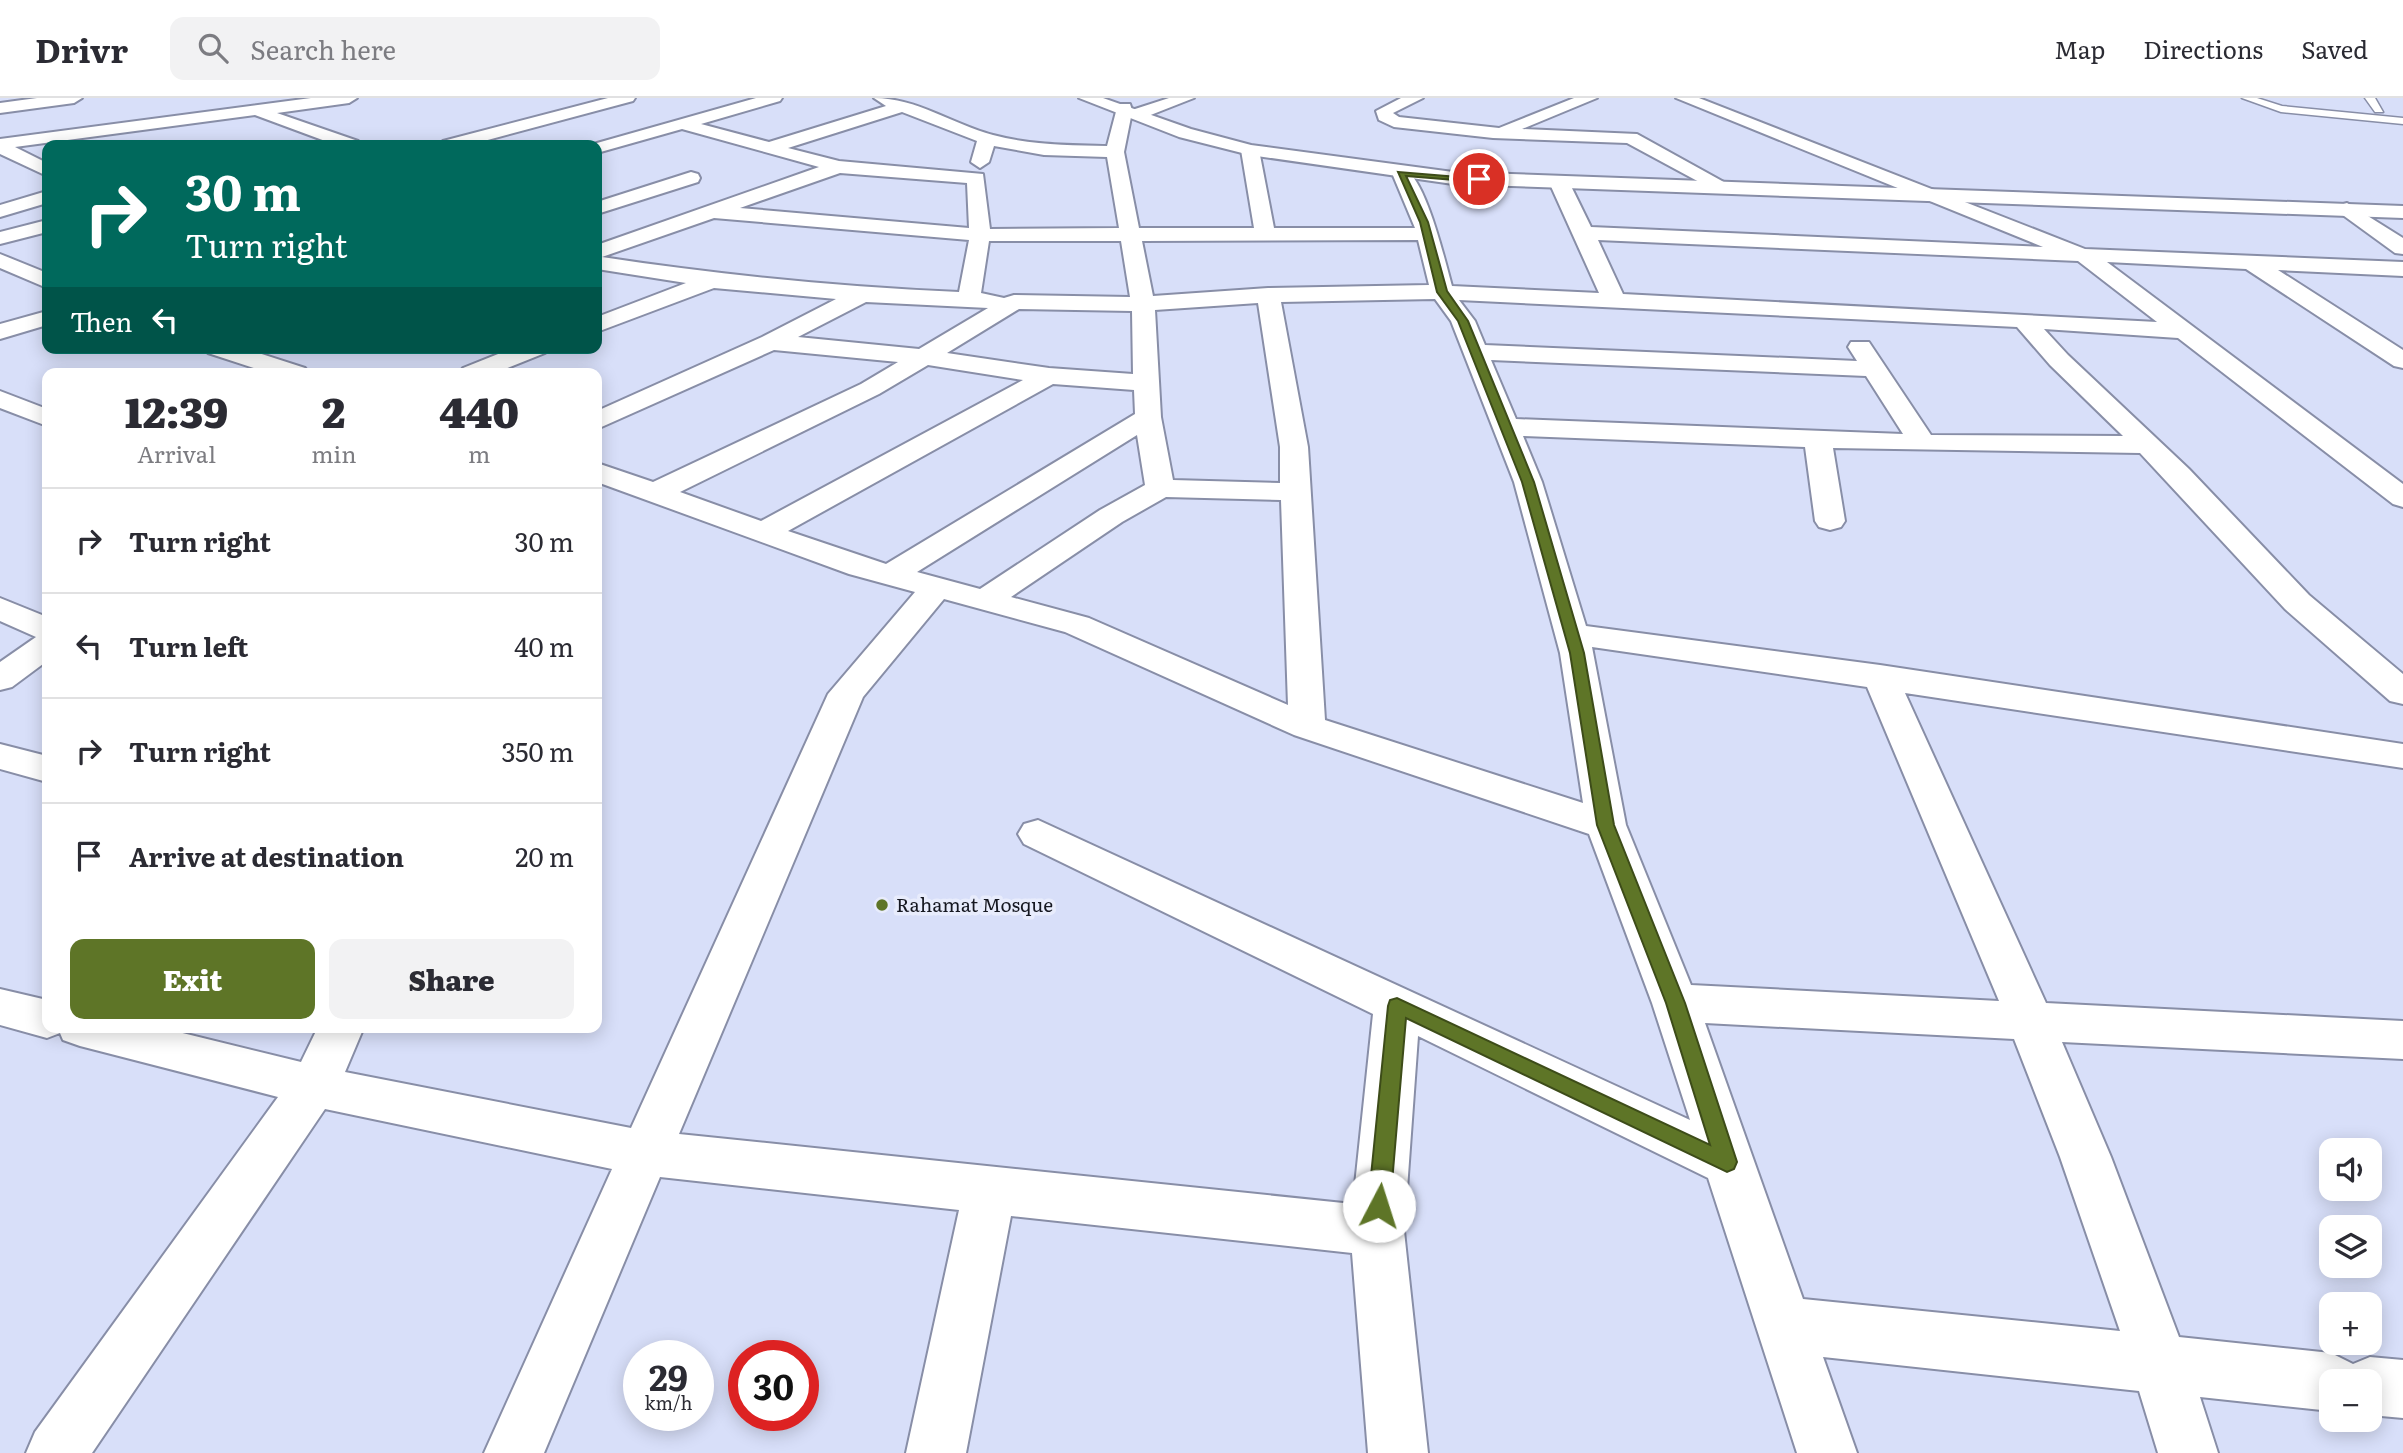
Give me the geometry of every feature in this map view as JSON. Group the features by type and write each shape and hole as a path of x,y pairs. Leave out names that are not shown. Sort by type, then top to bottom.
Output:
{"street":[{"path":"0,108 74,98"},
{"path":"234,98 254,111 338,140"},
{"path":"0,146 349,98"},
{"path":"468,140 627,98"},
{"path":"602,147 774,98"},
{"path":"882,98 987,139 1044,150 1115,152"},
{"path":"1087,98 1131,111 1185,133 1250,150 1401,173 1559,182 2403,212"},
{"path":"1131,111 1186,98"},
{"path":"1415,98 1384,111 1385,116 1394,122 1493,133 1631,138"},
{"path":"1684,98 2085,256 2179,331 2403,498"},
{"path":"554,102 645,134"},
{"path":"1493,133 1568,104 1593,111 1631,138 1721,187"},
{"path":"769,148 902,106"},
{"path":"1131,111 1115,152 1143,304 1148,417 1160,488"},
{"path":"682,124 838,167 976,178"},
{"path":"118,129 141,140"},
{"path":"969,298 980,235 976,178 987,139"},
{"path":"0,146 42,169"},
{"path":"1250,150 1265,233"},
{"path":"0,163 22,158"},
{"path":"602,250 838,167"},
{"path":"1401,173 1428,234 1442,292 1463,321 1528,482 1572,634 1606,825 1675,1003 1827,1453"},
{"path":"24,180 42,174"},
{"path":"602,206 691,178"},
{"path":"1559,182 1615,302"},
{"path":"0,211 42,198"},
{"path":"2347,209 2403,248"},
{"path":"716,212 980,235 1428,234"},
{"path":"0,238 42,227"},
{"path":"1584,233 2403,269"},
{"path":"0,260 42,275"},
{"path":"2250,261 2403,360"},
{"path":"602,264 712,281 862,295 1014,302 1143,304 1268,295 1442,292 2024,320 2179,331"},
{"path":"0,285 42,275"},
{"path":"602,323 712,281"},
{"path":"602,419 771,342 862,295"},
{"path":"1268,295 1294,447 1307,727"},
{"path":"654,493 870,389 1014,302"},
{"path":"1839,313 1923,443"},
{"path":"0,332 42,319"},
{"path":"2024,320 2059,360 2147,445 2297,602 2403,693"},
{"path":"771,342 926,357 1049,376 1146,383"},
{"path":"1475,352 1873,369"},
{"path":"237,354 268,364 299,362"},
{"path":"485,368 521,354"},
{"path":"763,532 1049,376"},
{"path":"0,399 42,416"},
{"path":"891,575 1148,417"},
{"path":"1506,427 1923,443 2147,445"},
{"path":"1818,439 1830,521"},
{"path":"602,474 891,575 1077,625 1307,727 1606,825"},
{"path":"985,600 1111,516 1160,488 1295,492"},
{"path":"514,1453 846,694 937,587"},
{"path":"0,608 42,628"},
{"path":"1572,634 1880,676 2350,746 2403,757"},
{"path":"0,679 42,650"},
{"path":"1880,676 2032,1020 2161,1363 2188,1453"},
{"path":"0,756 42,768"},
{"path":"1038,834 1727,1162"},
{"path":"1675,1003 2403,1040"},
{"path":"1397,1006 1377,1231 1398,1453"},
{"path":"0,1007 42,1018"},
{"path":"104,1033 314,1086 643,1153 1377,1231"},
{"path":"56,1453 314,1086 338,1033"},
{"path":"936,1453 990,1189"},
{"path":"1784,1325 2319,1380"},
{"path":"2382,1387 2403,1389"}],"lane":[{"path":"2247,98 2281,109 2403,121"},
{"path":"2308,98 2321,114"},
{"path":"2370,98 2379,110"}],"place":[{"name":"Rahamat Mosque","path":"882,905"}],"route":[{"path":"1379,1206 1397,1006 1727,1162 1675,1003 1606,825 1577,653 1528,482 1463,321 1442,292 1424,222 1401,173 1479,179"}]}
